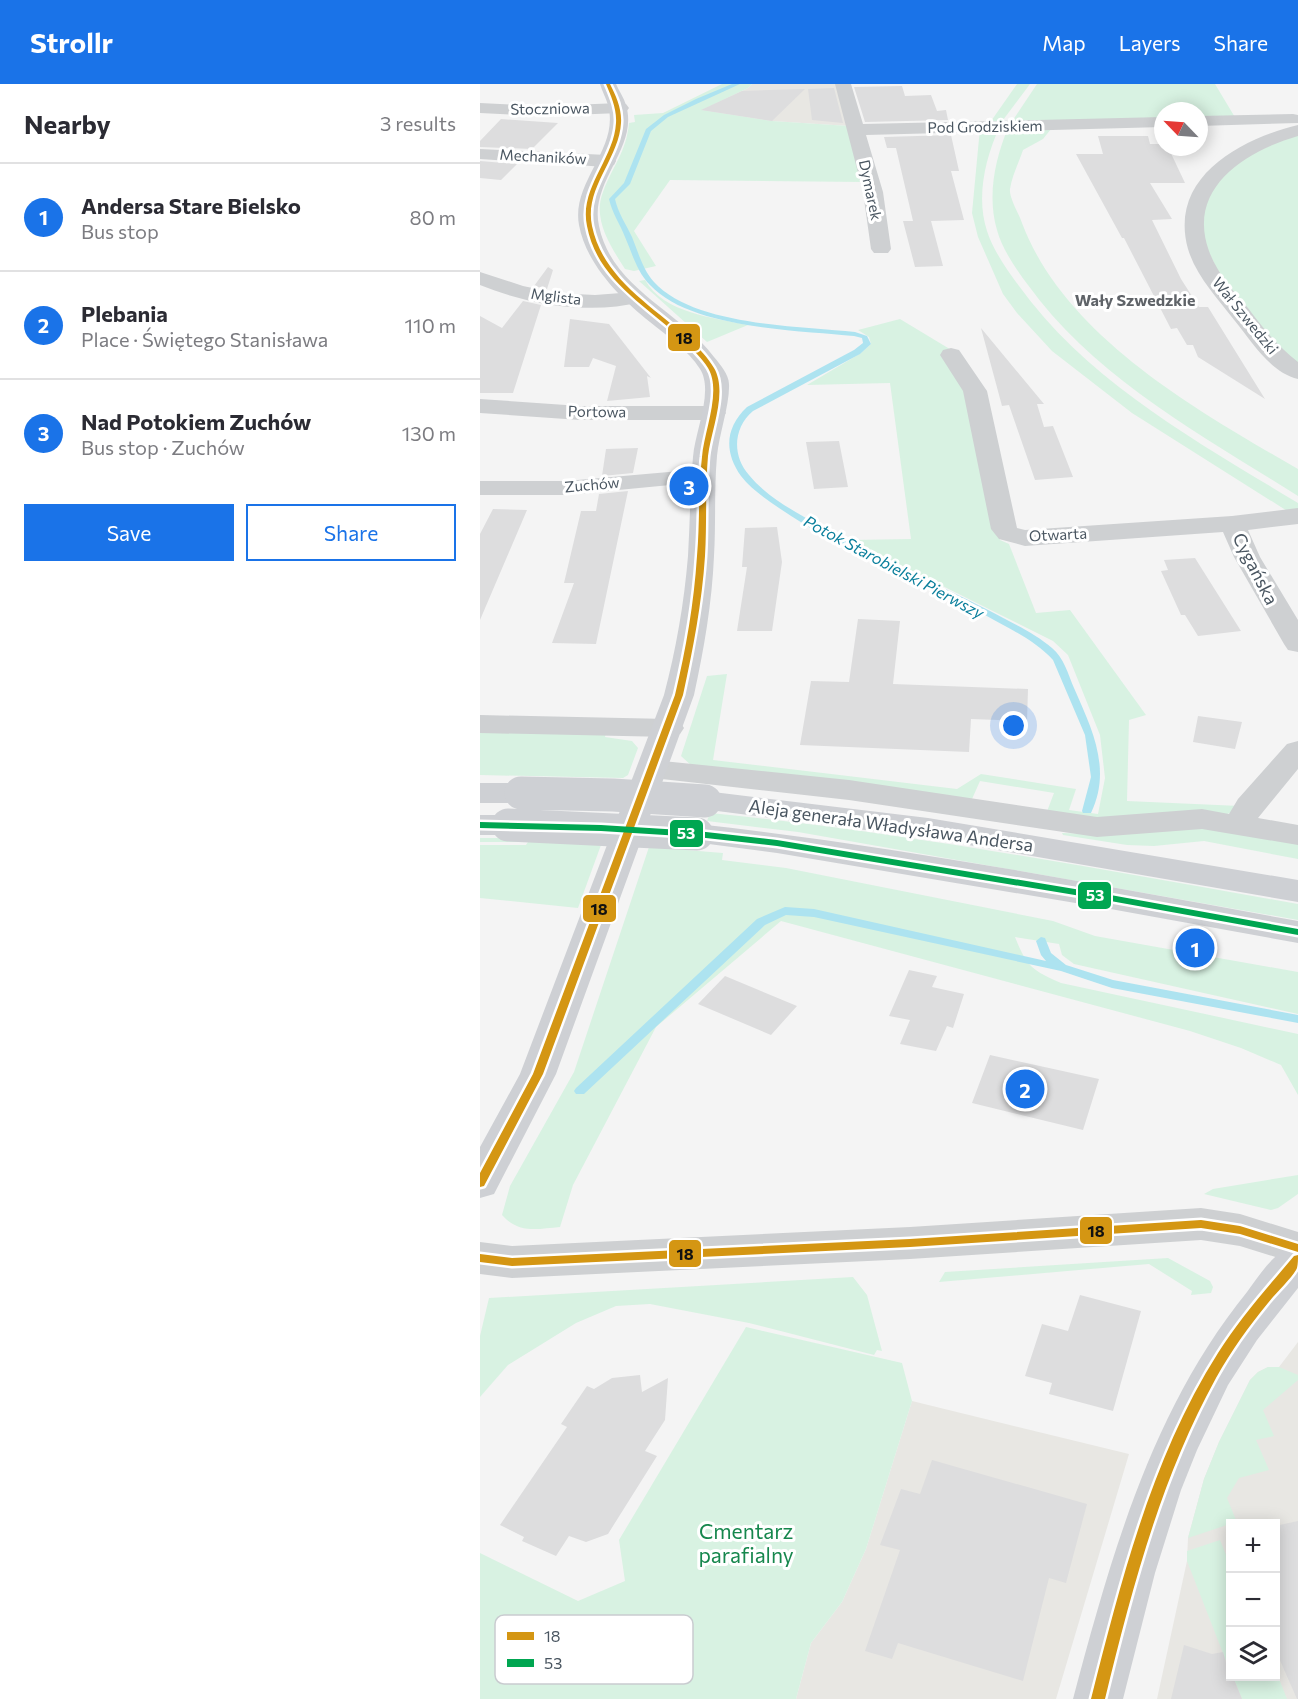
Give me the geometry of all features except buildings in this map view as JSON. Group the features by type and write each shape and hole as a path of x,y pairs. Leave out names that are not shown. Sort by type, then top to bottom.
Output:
{"street":[{"path":"480,1183 538,1074 669,728 680,695 692,642 701,557 705,455 718,383 710,366 634,298 607,263 589,225 587,214 590,194 616,141 620,108 609,84"},
{"path":"843,84 855,130"},
{"name":"Stoczniowa","path":"480,108 545,111 620,108"},
{"path":"1208,122 1298,119"},
{"name":"Pod Grodziskiem","path":"855,130 1154,122"},
{"name":"Dymarek","path":"855,130 873,192 881,249"},
{"name":"Wał Szwedzki","path":"1298,130 1264,139 1243,150 1221,166 1199,199 1194,230 1204,263 1228,299 1282,362 1298,372"},
{"name":"Mechaników","path":"480,154 607,161"},
{"name":"Mglista","path":"486,286 570,300 603,302 634,298"},
{"name":"Otwarta","path":"951,355 975,392 1004,529 1008,534 1025,538 1232,524 1298,516"},
{"name":"Portowa","path":"480,406 580,412 714,413"},
{"name":"Zuchów","path":"480,488 566,488 703,476"},
{"name":"Cygańska","path":"1232,524 1247,557 1298,644"},
{"path":"480,724 669,728"},
{"path":"1239,824 1249,806 1298,750"},
{"path":"653,769 849,790 1097,828 1202,819 1298,835"},
{"name":"Aleja generała Władysława Andersa","path":"480,793 613,795 803,811 1298,891"},
{"name":"Aleja generała Władysława Andersa","path":"494,825 697,834 801,847 1105,897 1298,932"},
{"path":"480,1258 512,1262 536,1261 910,1243 1201,1224 1240,1230 1298,1248"},
{"path":"1098,1699 1143,1536 1167,1466 1185,1425 1214,1370 1254,1312 1298,1259"}],"shaded area":[{"path":"752,84 837,84 849,126 772,121 701,110"},
{"path":"1298,1342 1298,1699 1157,1699 1187,1561 1188,1538 1204,1479 1219,1442 1250,1380 1258,1372 1268,1367 1279,1367"},
{"path":"912,1401 1129,1454 1056,1699 796,1699 811,1643 842,1602 866,1549"}],"green space":[{"path":"722,84 752,84 702,110 772,121 849,126 864,182 670,180 634,231 656,266 634,271 625,269 601,222 600,202 622,151 629,123 635,122 634,115 663,113"},
{"path":"1017,84 1030,84 1000,124 989,124"},
{"path":"1037,84 1215,84 1236,119 1208,120 1208,102 1154,102 1154,121 1011,123"},
{"path":"980,128 999,128 986,166 982,192 987,231 1005,267 1047,320 1111,381 1184,433 1298,503 1298,513 1292,514 1132,413 1052,351 1017,313 1003,294 978,237 972,213"},
{"path":"1008,128 1051,129 1043,139 1023,150 1012,179 1010,193 1042,264 1069,301 1102,336 1178,396 1298,469 1298,496 1188,427 1118,377 1085,349 1028,285 1006,252 994,217 993,191 996,165"},
{"path":"1298,132 1298,368 1229,294 1200,234 1204,199 1229,165"},
{"path":"645,280 653,291 677,307 748,325 707,342 639,281"},
{"path":"900,319 953,351 970,392 1000,540 1009,544 1036,613 1070,610 1146,715 1129,720 1127,801 1240,806 1236,811 1227,814 1117,819 1046,814 1054,793 980,781 972,799 693,767 681,756 707,676 727,674 713,760 957,789 981,774 1076,789 1069,810 1098,814 1105,778 1100,735 1068,655 1053,641 850,540 911,539 890,383 807,385 861,353 871,344 869,337 858,330"},
{"path":"480,731 606,733 605,737 632,741 638,748 628,775 623,778 480,775"},
{"path":"710,813 931,841 1298,904 1298,920 798,832 707,821"},
{"path":"1208,828 1298,842 1298,859 1204,841 1154,846 1127,845 1062,833 1096,834"},
{"path":"480,838 528,838 601,845 578,908 480,898 480,845 526,845 528,842 480,842"},
{"path":"649,847 723,853 722,860 786,868 1053,921 1095,936 1298,972 1298,1014 1074,964 1062,955 1059,944 1015,937 1023,955 1037,971 1061,983 1298,1034 1298,1095 1281,1065 1241,1048 1190,1031 781,921 656,1027 573,1185 560,1227 522,1228 502,1215 510,1186 574,1072"},
{"path":"1298,1175 1298,1194 1278,1208 1271,1210 1204,1194 1213,1189"},
{"path":"1168,1258 1210,1281 1213,1287 1211,1293 1191,1295 1192,1291 1149,1264 939,1282 945,1272"},
{"path":"853,1277 867,1295 882,1351 877,1350 874,1355 749,1323 650,1304 616,1306 576,1323 508,1365 480,1397 480,1336 489,1298"},
{"name":"Cmentarz parafialny","path":"746,1327 902,1363 912,1401 866,1549 842,1602 811,1643 796,1699 480,1699 480,1553 578,1601 625,1581 619,1540"},
{"path":"1268,1367 1279,1367 1298,1375 1298,1380 1263,1410 1274,1436 1256,1440 1269,1470 1239,1478 1227,1498 1236,1519 1226,1519 1226,1525 1188,1538 1204,1479 1219,1442 1250,1380 1258,1372"},
{"path":"1220,1540 1226,1555 1226,1661 1187,1561 1187,1551"},
{"path":"1235,1681 1280,1681 1287,1699 1242,1699"}],"waterway":[{"name":"Potok Starobielski Pierwszy","path":"737,84 666,116 648,130 627,184 612,199 642,268 653,285 669,299 691,309 748,323 865,337 867,344 857,352 750,409 739,420 736,428 734,457 745,476 767,496 795,515 862,552 999,619 1049,650 1057,659 1090,735 1096,777 1087,811"},
{"path":"580,1091 761,922 785,911 814,913 1062,968"},
{"path":"1041,941 1046,955 1062,968"},
{"path":"1062,968 1112,984 1298,1019"}],"transit line":[{"name":"18","path":"480,1183 538,1074 679,695 698,591 703,481 706,446 716,399 715,377 697,350 624,287 609,270 597,249 589,225 588,209 591,194 617,136 619,121 617,105 608,84"},
{"name":"53","path":"480,825 601,828 697,834 777,843 1105,897 1298,932"},
{"name":"18","path":"480,1258 512,1262 910,1243 1201,1224 1240,1230 1298,1248"},
{"name":"18","path":"1098,1699 1131,1573 1174,1450 1222,1357 1253,1314 1298,1259"}],"place":[{"name":"Nad Potokiem Zuchów","path":"689,486"},
{"name":"Andersa Stare Bielsko","path":"1195,948"},
{"name":"Plebania","path":"1025,1089"}],"district":[{"name":"Wały Szwedzkie","path":"1135,300"}]}
